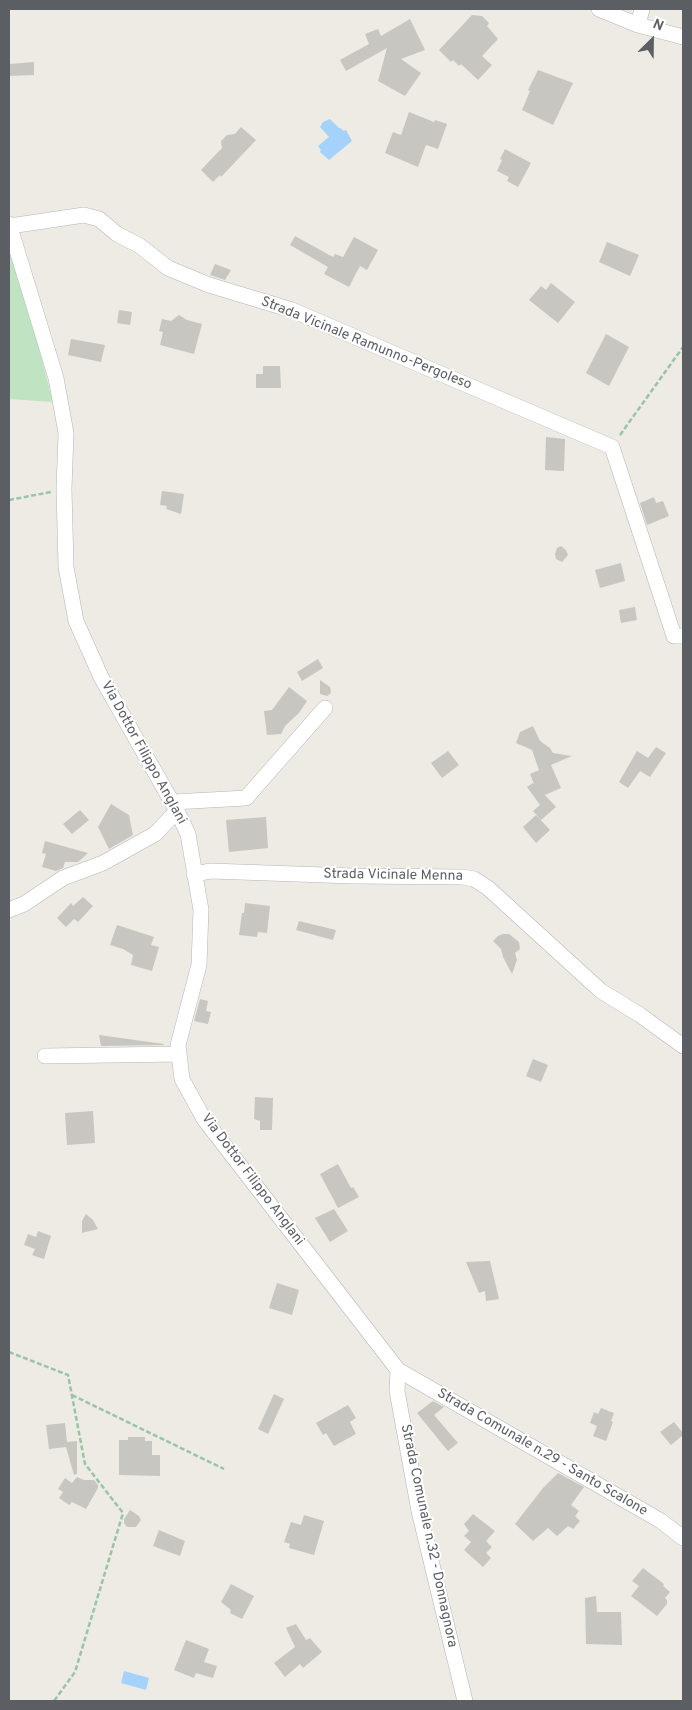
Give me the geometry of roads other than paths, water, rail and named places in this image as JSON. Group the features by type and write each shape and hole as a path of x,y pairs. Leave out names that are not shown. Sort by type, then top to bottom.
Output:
{"street":[{"path":"599,9 638,24 683,37"},
{"path":"638,24 642,9"},
{"name":"Strada Vicinale Ramunno-Pergoleso","path":"10,225 84,215 99,219 117,234 140,246 168,268 209,285 292,310 612,446 674,636 683,636"},
{"name":"Via Dottor Filippo Anglani","path":"10,225 56,378 66,433 64,489 66,567 76,621 101,677 175,806 188,834 201,910 200,965 178,1044 182,1079 204,1119 398,1370"},
{"path":"9,910 24,904 63,878 102,864 155,834 175,806 246,798 325,708"},
{"name":"Strada Vicinale Menna","path":"194,874 211,871 353,876 463,877 474,879 488,888 601,991 640,1015 683,1046"},
{"path":"44,1056 179,1054"},
{"name":"Strada Comunale n.29 - Santo Scalone","path":"398,1370 661,1521 683,1538"},
{"name":"Strada Comunale n.32 - Donnagnora","path":"398,1370 397,1391 419,1511 464,1701"}],"water":[{"path":"330,119 339,128 344,131 346,130 352,141 329,160 320,152 321,150 318,146 329,137 320,127 323,122"},
{"path":"124,1671 149,1678 146,1690 121,1683"}]}
